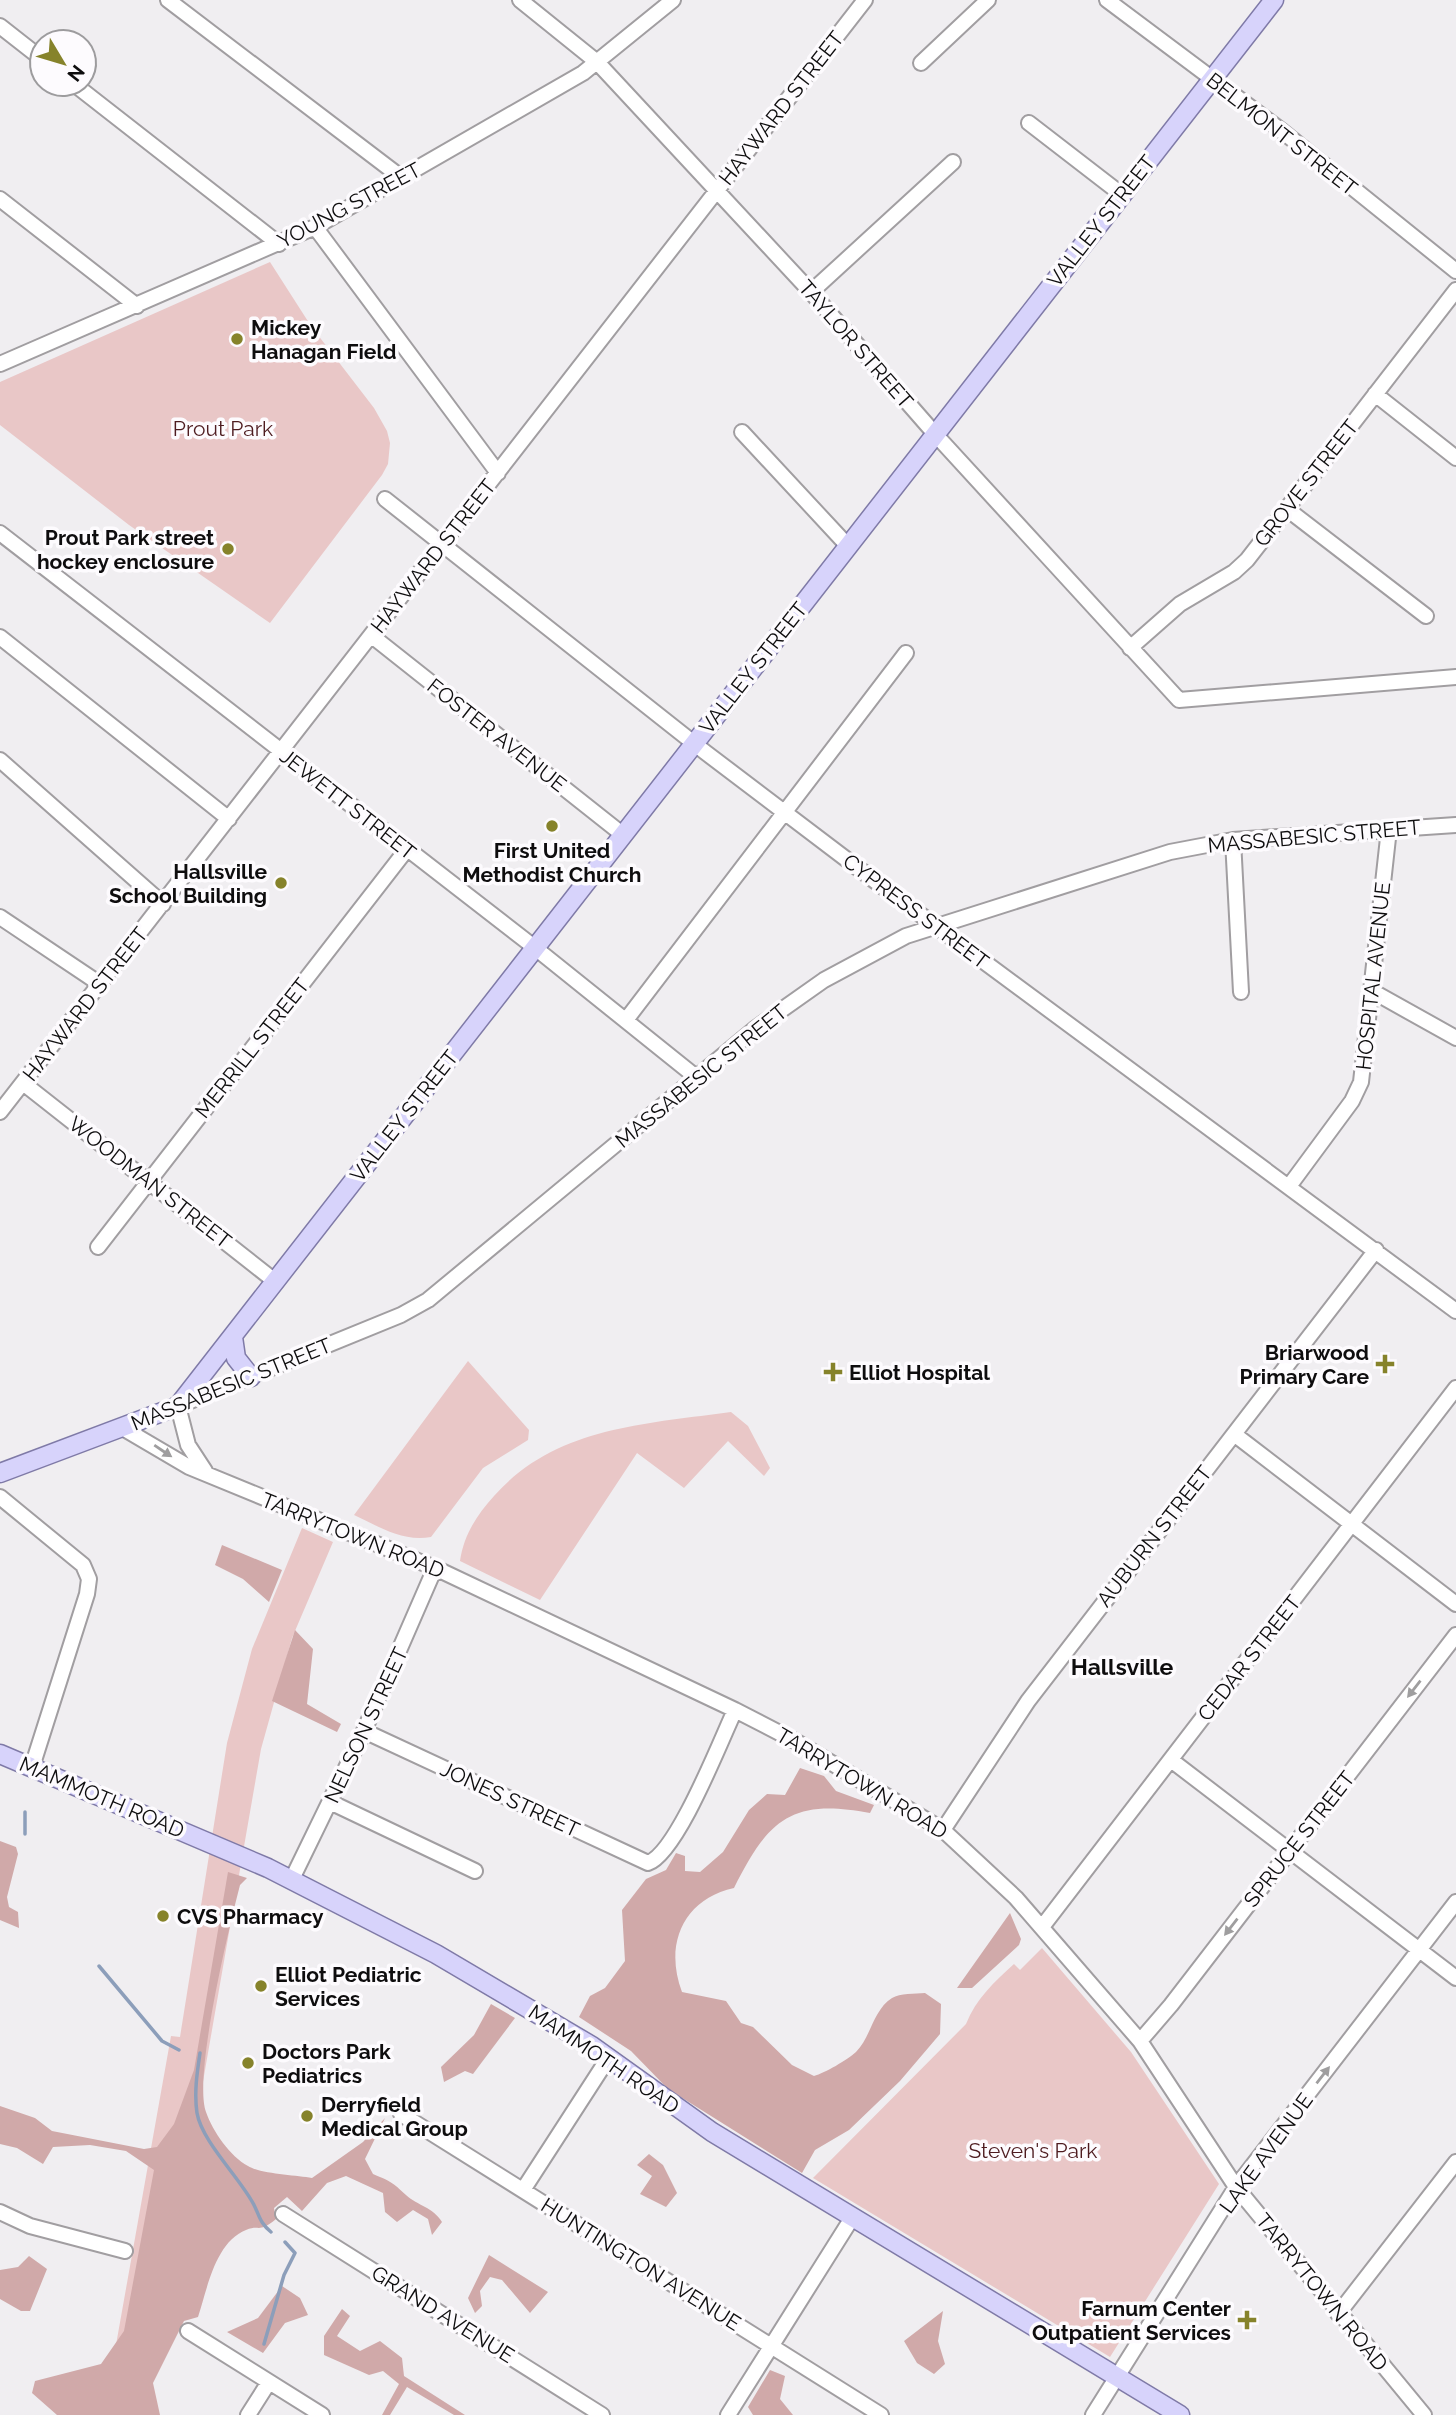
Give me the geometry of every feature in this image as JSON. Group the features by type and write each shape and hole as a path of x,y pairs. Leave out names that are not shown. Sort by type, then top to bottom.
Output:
{"main road":[{"name":"VALLEY STREET","path":"178,1406 1274,0"},
{"path":"233,1337 236,1358 251,1377"},
{"name":"MASSABESIC STREET","path":"0,1473 178,1406"},
{"name":"MAMMOTH ROAD","path":"0,1754 292,1880 436,1954 609,2057 712,2132 1180,2415"}],"street":[{"path":"168,0 402,178"},
{"name":"TAYLOR STREET","path":"520,0 597,62 811,292 935,434 1179,700 1456,677"},
{"name":"YOUNG STREET","path":"0,364 316,227 597,62 673,0"},
{"name":"HAYWARD STREET","path":"0,1112 865,0"},
{"path":"921,63 988,0"},
{"name":"BELMONT STREET","path":"1107,0 1283,132 1456,271"},
{"path":"0,26 28,48"},
{"path":"92,98 279,244"},
{"path":"1029,123 1121,194"},
{"path":"811,292 953,162"},
{"path":"0,199 137,306"},
{"path":"316,227 498,473"},
{"name":"GROVE STREET","path":"1130,648 1193,594 1240,567 1456,290"},
{"path":"1375,394 1456,458"},
{"path":"743,432 847,545"},
{"name":"CYPRESS STREET","path":"385,499 695,743 933,925 1290,1185 1456,1311"},
{"path":"1287,509 1426,616"},
{"name":"JEWETT STREET","path":"0,533 534,947 696,1077"},
{"name":"FOSTER AVENUE","path":"372,636 622,834"},
{"path":"0,637 229,819"},
{"path":"626,1020 772,831 783,810 906,653"},
{"path":"0,760 163,904"},
{"name":"MASSABESIC STREET","path":"178,1406 428,1300 583,1174 696,1077 814,987 878,950 933,925 1170,852 1233,840 1456,825"},
{"name":"HOSPITAL AVENUE","path":"1290,1185 1357,1091 1363,1072 1389,828"},
{"path":"1233,840 1241,992"},
{"name":"MERRILL STREET","path":"98,1247 407,849"},
{"path":"0,917 100,984"},
{"path":"1372,991 1456,1038"},
{"name":"WOODMAN STREET","path":"23,1083 276,1282"},
{"name":"AUBURN STREET","path":"943,1830 1028,1701 1376,1250"},
{"name":"CEDAR STREET","path":"1042,1927 1456,1388"},
{"path":"178,1406 188,1445 206,1472"},
{"name":"TARRYTOWN ROAD","path":"121,1427 189,1467 435,1568 735,1710 795,1741 943,1830 995,1875 1140,2041 1236,2187 1424,2415"},
{"path":"1234,1434 1456,1604"},
{"path":"0,1497 83,1565 89,1579 87,1594 32,1767"},
{"name":"NELSON STREET","path":"292,1880 364,1731 435,1568"},
{"name":"SPRUCE STREET","path":"1140,2041 1456,1635"},
{"name":"JONES STREET","path":"364,1731 640,1861 656,1860 678,1830 735,1710"},
{"path":"1171,1760 1456,1978"},
{"path":"330,1802 475,1871"},
{"name":"LAKE AVENUE","path":"1093,2415 1236,2187 1456,1902"},
{"path":"523,2190 609,2057"},
{"name":"HUNTINGTON AVENUE","path":"401,2114 881,2415"},
{"path":"1338,2314 1456,2162"},
{"path":"0,2212 37,2228 125,2251"},
{"name":"GRAND AVENUE","path":"283,2214 603,2415"},
{"path":"727,2415 852,2218"},
{"path":"188,2331 322,2415"},
{"path":"248,2415 269,2382"}],"green space":[{"name":"Prout Park","path":"270,262 311,326 374,408 387,431 390,443 388,464 382,475 270,623 129,525 0,425 0,382"},
{"path":"468,1361 529,1430 528,1440 483,1468 431,1537 401,1535 354,1515"},
{"path":"731,1412 748,1426 770,1468 764,1476 728,1441 684,1488 637,1453 540,1600 460,1561 468,1534 488,1503 518,1473 545,1455 573,1442 603,1433 666,1420"},
{"path":"302,1528 333,1542 292,1638 261,1749 167,2288 114,2356 171,2036 180,2037 227,1743 252,1649"},
{"name":"Steven's Park","path":"1042,1948 1131,2052 1219,2184 1110,2357 813,2178 966,2024 980,1999 999,1977 1014,1964 1020,1970"}],"shaded area":[{"path":"222,1545 282,1570 269,1602 243,1579 215,1565"},
{"path":"295,1630 313,1649 307,1704 341,1724 337,1732 272,1701"},
{"path":"800,1768 824,1776 836,1791 874,1805 870,1813 843,1809 801,1812 785,1819 771,1830 758,1845 734,1888 702,1902 690,1913 682,1926 675,1957 682,1992 726,2001 741,2023 753,2027 792,2065 814,2076 836,2066 856,2052 880,2009 895,1996 925,1993 941,2004 940,2034 900,2081 849,2130 815,2150 802,2173 668,2089 631,2051 579,2017 590,1996 605,1988 625,1961 622,1910 646,1879 666,1870 676,1853 685,1856 685,1871 700,1872 723,1852 749,1810 767,1794 785,1795"},
{"path":"0,1841 16,1847 18,1854 7,1897 9,1907 18,1912 19,1928 0,1920"},
{"path":"228,1872 247,1878 240,1885 208,2036 203,2094 206,2112 213,2127 229,2150 241,2162 254,2169 312,2178 363,2142 385,2118 365,2159 373,2174 391,2183 434,2213 442,2222 432,2235 428,2219 413,2210 397,2222 385,2212 383,2193 346,2176 327,2183 302,2211 287,2197 274,2208 276,2219 266,2226 251,2228 235,2236 220,2256 198,2317 184,2321 153,2383 160,2415 57,2415 32,2393 35,2381 101,2364 124,2331 154,2170 126,2151 90,2145 53,2147 43,2164 17,2148 0,2144 0,2106 35,2118 52,2131 144,2149 157,2147 174,2124 194,2070"},
{"path":"1010,1913 1021,1939 1019,1945 972,1988 957,1988"},
{"path":"491,2004 515,2018 473,2074 465,2071 444,2082 441,2067 474,2035"},
{"path":"649,2154 663,2165 677,2193 666,2207 640,2194 652,2176 637,2165"},
{"path":"489,2255 548,2292 530,2313 502,2280 490,2277 480,2291 482,2306 475,2313 468,2298"},
{"path":"29,2256 47,2269 30,2311 21,2311 0,2299 0,2270 18,2267"},
{"path":"282,2286 300,2298 308,2315 285,2323 263,2353 227,2332 258,2318"},
{"path":"342,2309 350,2316 337,2336 360,2351 380,2341 402,2358 404,2376 465,2415 454,2415 407,2387 390,2415 382,2415 399,2384 383,2371 369,2375 324,2355 324,2336"},
{"path":"943,2311 938,2341 945,2364 934,2374 917,2363 904,2341"},
{"path":"770,2370 785,2376 780,2399 793,2415 753,2415 748,2407"}],"waterway":[{"path":"25,1812 25,1834"},
{"path":"99,1966 162,2041 179,2050"},
{"path":"200,2053 196,2098 200,2124 248,2195 262,2223 271,2232"},
{"path":"264,2344 284,2275 295,2253 285,2242"}],"place":[{"name":"Mickey Hanagan Field","path":"237,339"},
{"name":"Prout Park street hockey enclosure","path":"228,549"},
{"name":"First United Methodist Church","path":"552,826"},
{"name":"Hallsville School Building","path":"281,883"},
{"name":"Briarwood Primary Care","path":"1385,1364"},
{"name":"Elliot Hospital","path":"833,1372"},
{"name":"CVS Pharmacy","path":"163,1916"},
{"name":"Elliot Pediatric Services","path":"261,1986"},
{"name":"Doctors Park Pediatrics","path":"248,2063"},
{"name":"Derryfield Medical Group","path":"307,2116"},
{"name":"Farnum Center Outpatient Services","path":"1247,2320"}],"district":[{"name":"Hallsville","path":"1122,1666"}]}
